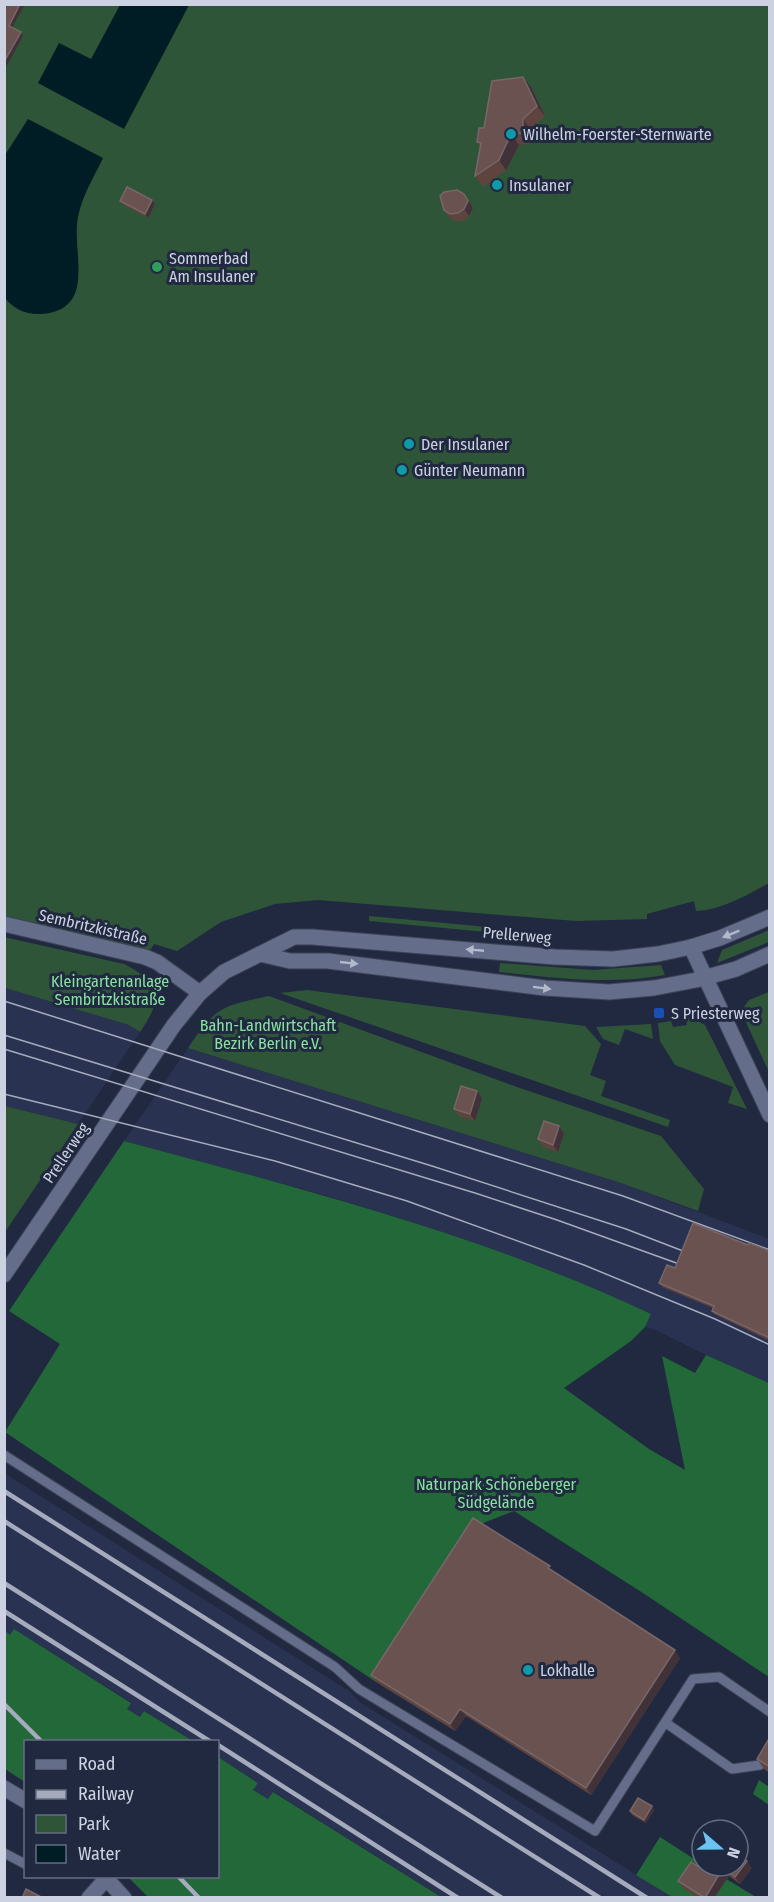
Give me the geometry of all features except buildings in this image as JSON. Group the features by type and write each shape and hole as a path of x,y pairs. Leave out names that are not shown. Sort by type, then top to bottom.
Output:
{"main road":[{"name":"Prellerweg","path":"4,1275 174,1025 200,993 238,963 294,937 577,958 630,958 691,947 720,938 770,917"},
{"name":"Sembritzkistraße","path":"4,924 145,957 157,962 200,993"},
{"path":"691,947 770,1114"},
{"path":"260,954 290,961 328,961 590,992 654,988 705,978 736,969 770,954"},
{"path":"4,1788 24,1800"},
{"path":"89,1898 105,1878 124,1898"}],"lane":[{"path":"4,1455 335,1667 359,1689 595,1831 693,1679 719,1677 770,1712"},
{"path":"666,1723 732,1769 759,1765 770,1747"},
{"path":"4,1853 24,1863"}],"shaded area":[{"path":"5,988 129,1025 140,1032 78,1124 5,1106"},
{"path":"188,1048 618,1182 769,1239 769,1383 645,1327 651,1314 402,1219 321,1194 124,1141"},
{"path":"4,1473 349,1691 361,1703 672,1897 441,1897 274,1792 268,1799 253,1790 257,1782 219,1758 219,1740 191,1740 145,1711 140,1717 127,1709 131,1702 15,1630 10,1635 5,1631"}],"green space":[{"name":"Insulaner","path":"4,5 769,5 769,883 715,908 696,911 694,901 647,914 647,919 576,921 318,900 275,904 221,922 177,951 154,944 150,950 5,916"},
{"path":"369,916 509,929 508,934 369,921"},
{"path":"769,930 769,942 717,963 722,950"},
{"name":"Kleingartenanlage Sembritzkistraße","path":"4,937 124,964 137,971 152,985 155,993 153,1010 148,1020 140,1032 129,1025 5,988"},
{"path":"500,963 593,970 661,965 665,975 623,980 561,978 499,972"},
{"path":"307,990 585,1026 601,1044 590,1075 606,1081 601,1096 670,1120 668,1127 280,993"},
{"path":"769,992 769,1072 744,1018 744,1007 749,1000"},
{"name":"Bahn-Landwirtschaft Bezirk Berlin e.V.","path":"269,996 517,1087 661,1136 704,1189 698,1211 618,1182 188,1048 205,1024 221,1010"},
{"path":"690,1017 705,1025 747,1109 728,1103 733,1087 675,1065 660,1041 658,1023 671,1021 673,1027 687,1025 686,1018"},
{"path":"651,1024 653,1039 625,1029 619,1045 603,1039 596,1027"},
{"path":"4,1106 78,1124 5,1232"},
{"name":"Naturpark Schöneberger Südgelände","path":"124,1141 325,1196 458,1237 523,1260 651,1314 645,1327 631,1341 564,1388 649,1449 685,1470 662,1356 695,1373 706,1355 769,1383 769,1677 514,1511 478,1525 376,1682 5,1432 60,1344 9,1311"},
{"path":"14,1629 131,1703 127,1709 140,1717 144,1711 191,1740 24,1740 24,1781 5,1769 5,1631 10,1635"},
{"path":"219,1758 258,1783 253,1790 268,1799 273,1792 441,1897 148,1897 129,1878 219,1878"},
{"path":"759,1780 769,1787 769,1805 753,1794"},
{"path":"660,1837 690,1856 690,1878 725,1878 756,1897 672,1897 636,1875"}],"water":[{"path":"120,5 189,5 124,129 38,83 59,43 91,59"},
{"path":"28,119 103,158 85,194 78,217 76,291 70,302 59,310 41,314 21,311 5,298 5,155"}],"tram line":[{"path":"4,1001 623,1196 770,1250"},
{"path":"4,1035 432,1166 626,1229 696,1256"},
{"path":"4,1049 475,1193 693,1269"},
{"path":"4,1094 275,1161 407,1201 584,1265 715,1319 770,1345"}],"railway":[{"path":"4,1491 647,1898"},
{"path":"4,1521 600,1898"},
{"path":"4,1583 502,1898"},
{"path":"4,1611 208,1740"},
{"path":"4,1704 40,1740"},
{"path":"219,1746 458,1898"},
{"path":"180,1878 199,1898"}],"place":[{"name":"Wilhelm-Foerster-Sternwarte","path":"511,134"},
{"name":"Insulaner","path":"497,185"},
{"name":"Sommerbad Am Insulaner","path":"157,267"},
{"name":"Der Insulaner","path":"409,444"},
{"name":"Günter Neumann","path":"402,470"},
{"name":"S Priesterweg","path":"659,1013"},
{"name":"Lokhalle","path":"528,1670"}]}
